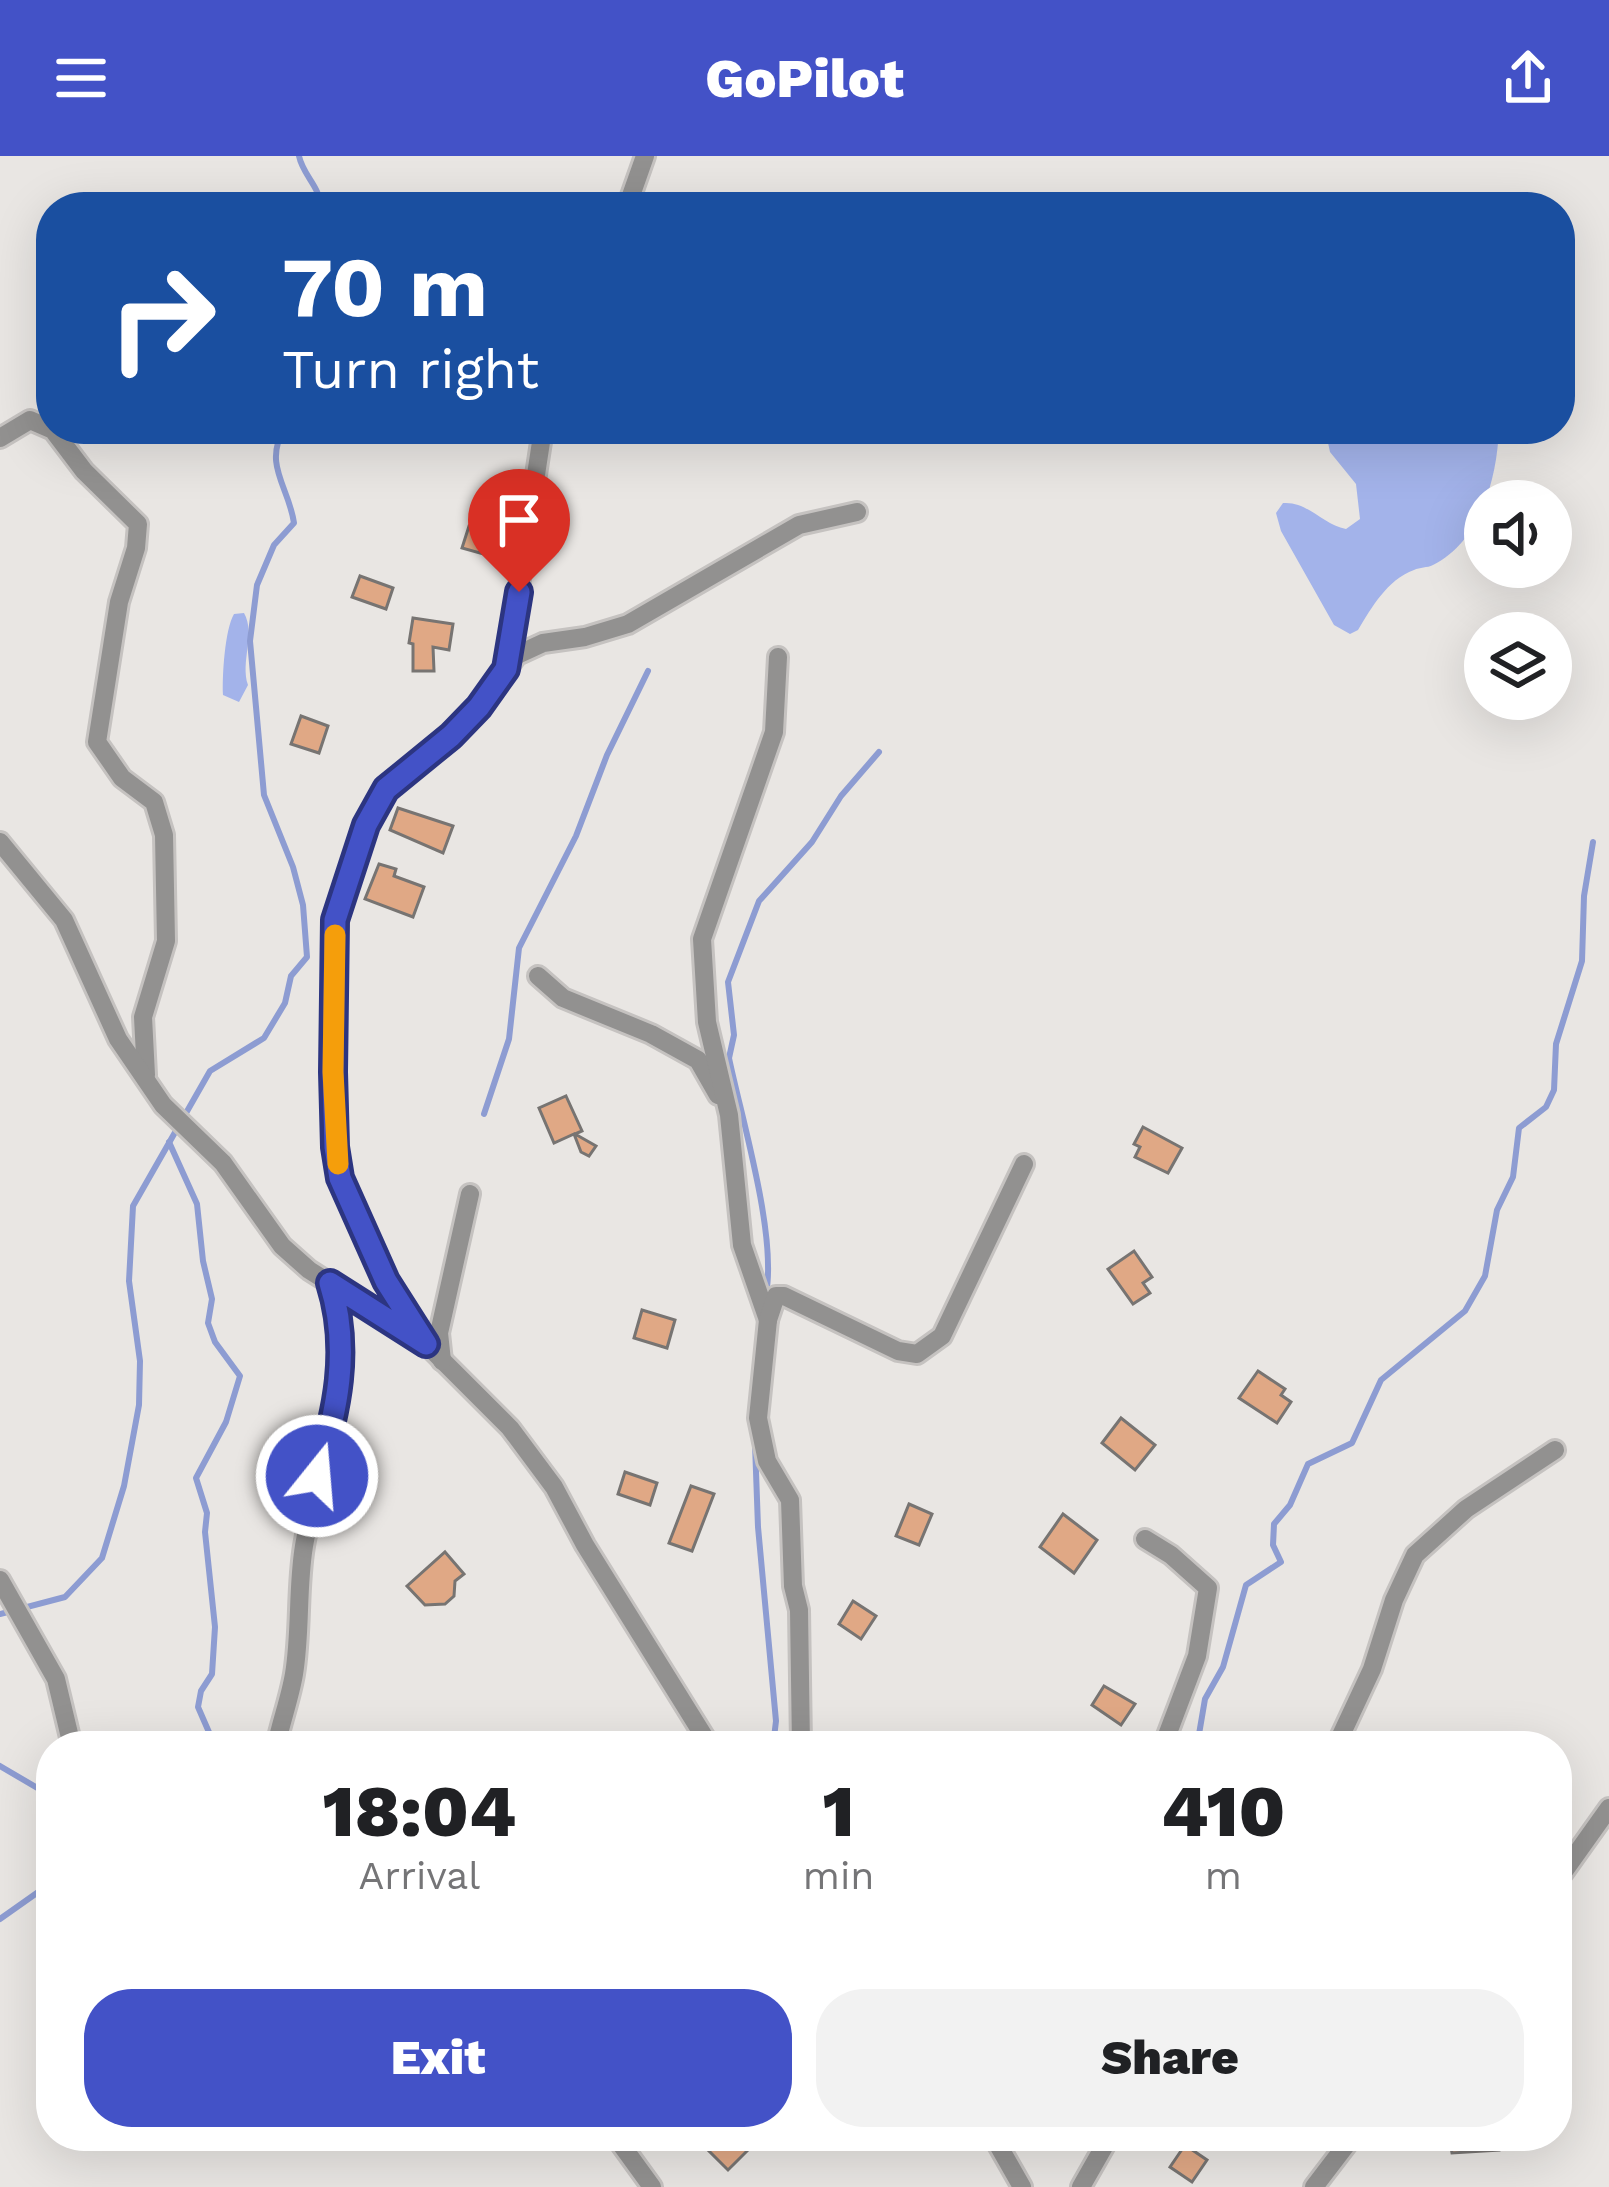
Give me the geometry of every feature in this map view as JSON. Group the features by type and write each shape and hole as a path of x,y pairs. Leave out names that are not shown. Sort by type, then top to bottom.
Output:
{"street":[{"path":"632,192 645,156"},
{"path":"0,438 30,420 36,423"},
{"path":"63,444 83,471 138,524 136,548 119,602 97,742 122,778 154,802 164,835 166,941 143,1017 146,1080"},
{"path":"506,669 541,444"},
{"path":"426,1344 386,1281 340,1178 334,1090 335,920 366,825 386,789 451,736 517,655 543,643 584,638 628,624 799,525 857,512"},
{"path":"768,1320 742,1245 729,1115 707,1022 702,939 774,732 778,657"},
{"path":"0,842 64,920 118,1039 163,1105 223,1163 282,1246 426,1344 510,1428 554,1486 585,1545 701,1731"},
{"path":"538,976 563,998 651,1034 698,1060 729,1115"},
{"path":"801,1731 800,1610 793,1586 790,1500 767,1461 758,1418 768,1320 776,1296 898,1351 917,1354 942,1336 1024,1164"},
{"path":"442,1360 439,1333 470,1194"},
{"path":"280,1731 294,1674 304,1551 317,1476 335,1419 342,1359 339,1311 330,1283"},
{"path":"1343,1731 1372,1669 1414,1555 1466,1509 1555,1450"},
{"path":"1145,1539 1208,1588 1197,1656 1168,1731"},
{"path":"0,1580 56,1679 68,1731"},
{"path":"1572,1860 1609,1808"},
{"path":"626,2151 652,2187"},
{"path":"1002,2151 1022,2187"},
{"path":"1081,2187 1101,2151"},
{"path":"1314,2187 1341,2151"}],"shaded area":[{"path":"1328,444 1497,444 1492,480 1464,480 1463,541 1433,565 1396,580 1350,634 1334,625 1281,531 1276,513 1283,503 1292,503 1346,529 1360,519 1356,484"},
{"path":"244,613 249,630 248,685 239,702 223,695 224,665 231,621 234,614"}],"building":[{"path":"469,526 500,535 494,557 462,548"},
{"path":"360,576 393,588 386,609 352,597"},
{"path":"413,618 453,624 449,650 433,647 434,671 413,671 413,644 409,643"},
{"path":"301,716 328,726 319,753 291,744"},
{"path":"398,808 453,826 443,853 390,830"},
{"path":"379,864 396,869 394,876 424,887 413,917 365,899"},
{"path":"566,1096 582,1131 575,1134 596,1146 589,1156 581,1152 574,1134 554,1143 539,1108"},
{"path":"1143,1127 1182,1148 1168,1173 1135,1157 1140,1147 1134,1144"},
{"path":"1134,1251 1152,1277 1143,1283 1150,1293 1133,1304 1108,1269"},
{"path":"642,1310 675,1320 667,1348 634,1338"},
{"path":"1258,1371 1285,1389 1281,1395 1291,1402 1277,1423 1239,1398"},
{"path":"1121,1418 1155,1445 1135,1470 1102,1443"},
{"path":"625,1472 657,1483 650,1505 618,1494"},
{"path":"691,1486 714,1494 692,1551 669,1543"},
{"path":"909,1504 932,1514 919,1545 896,1536"},
{"path":"1063,1514 1097,1540 1074,1573 1040,1547"},
{"path":"445,1552 464,1574 455,1581 454,1596 445,1604 425,1605 407,1586"},
{"path":"853,1601 876,1616 861,1639 839,1624"},
{"path":"1104,1686 1135,1704 1121,1725 1092,1705"},
{"path":"709,2151 747,2151 728,2170"},
{"path":"1181,2151 1194,2151 1207,2160 1192,2182 1170,2167"}],"waterway":[{"path":"299,156 317,192"},
{"path":"0,1614 65,1597 102,1558 124,1486 139,1405 140,1361 129,1281 133,1206 210,1071 264,1038 285,1003 291,976 307,957 303,905 293,867 264,795 250,641 257,585 274,545 294,523 277,465 278,444"},
{"path":"484,1114 509,1039 519,948 576,836 607,755 648,671"},
{"path":"766,1294 763,1210 729,1058 734,1035 728,982 759,901 812,842 841,796 879,752"},
{"path":"1200,1731 1205,1699 1223,1667 1246,1585 1281,1562 1273,1545 1274,1524 1290,1505 1308,1464 1352,1443 1381,1380 1465,1311 1485,1276 1497,1210 1513,1177 1519,1128 1546,1107 1554,1090 1556,1044 1582,961 1584,896 1593,842"},
{"path":"169,1142 197,1204 212,1299 208,1323 215,1342 240,1376 226,1422 196,1478 207,1513 215,1627 212,1674 198,1707 208,1731"},
{"path":"755,1444 775,1731"},
{"path":"0,1766 36,1787"},
{"path":"0,1919 36,1894"}],"slow traffic":[{"path":"335,935 333,1072 338,1164"}],"route":[{"path":"317,1476 335,1419 342,1359 339,1311 330,1283 426,1344 386,1281 340,1178 333,1072 335,920 366,825 386,789 451,736 506,669 519,592"}]}
